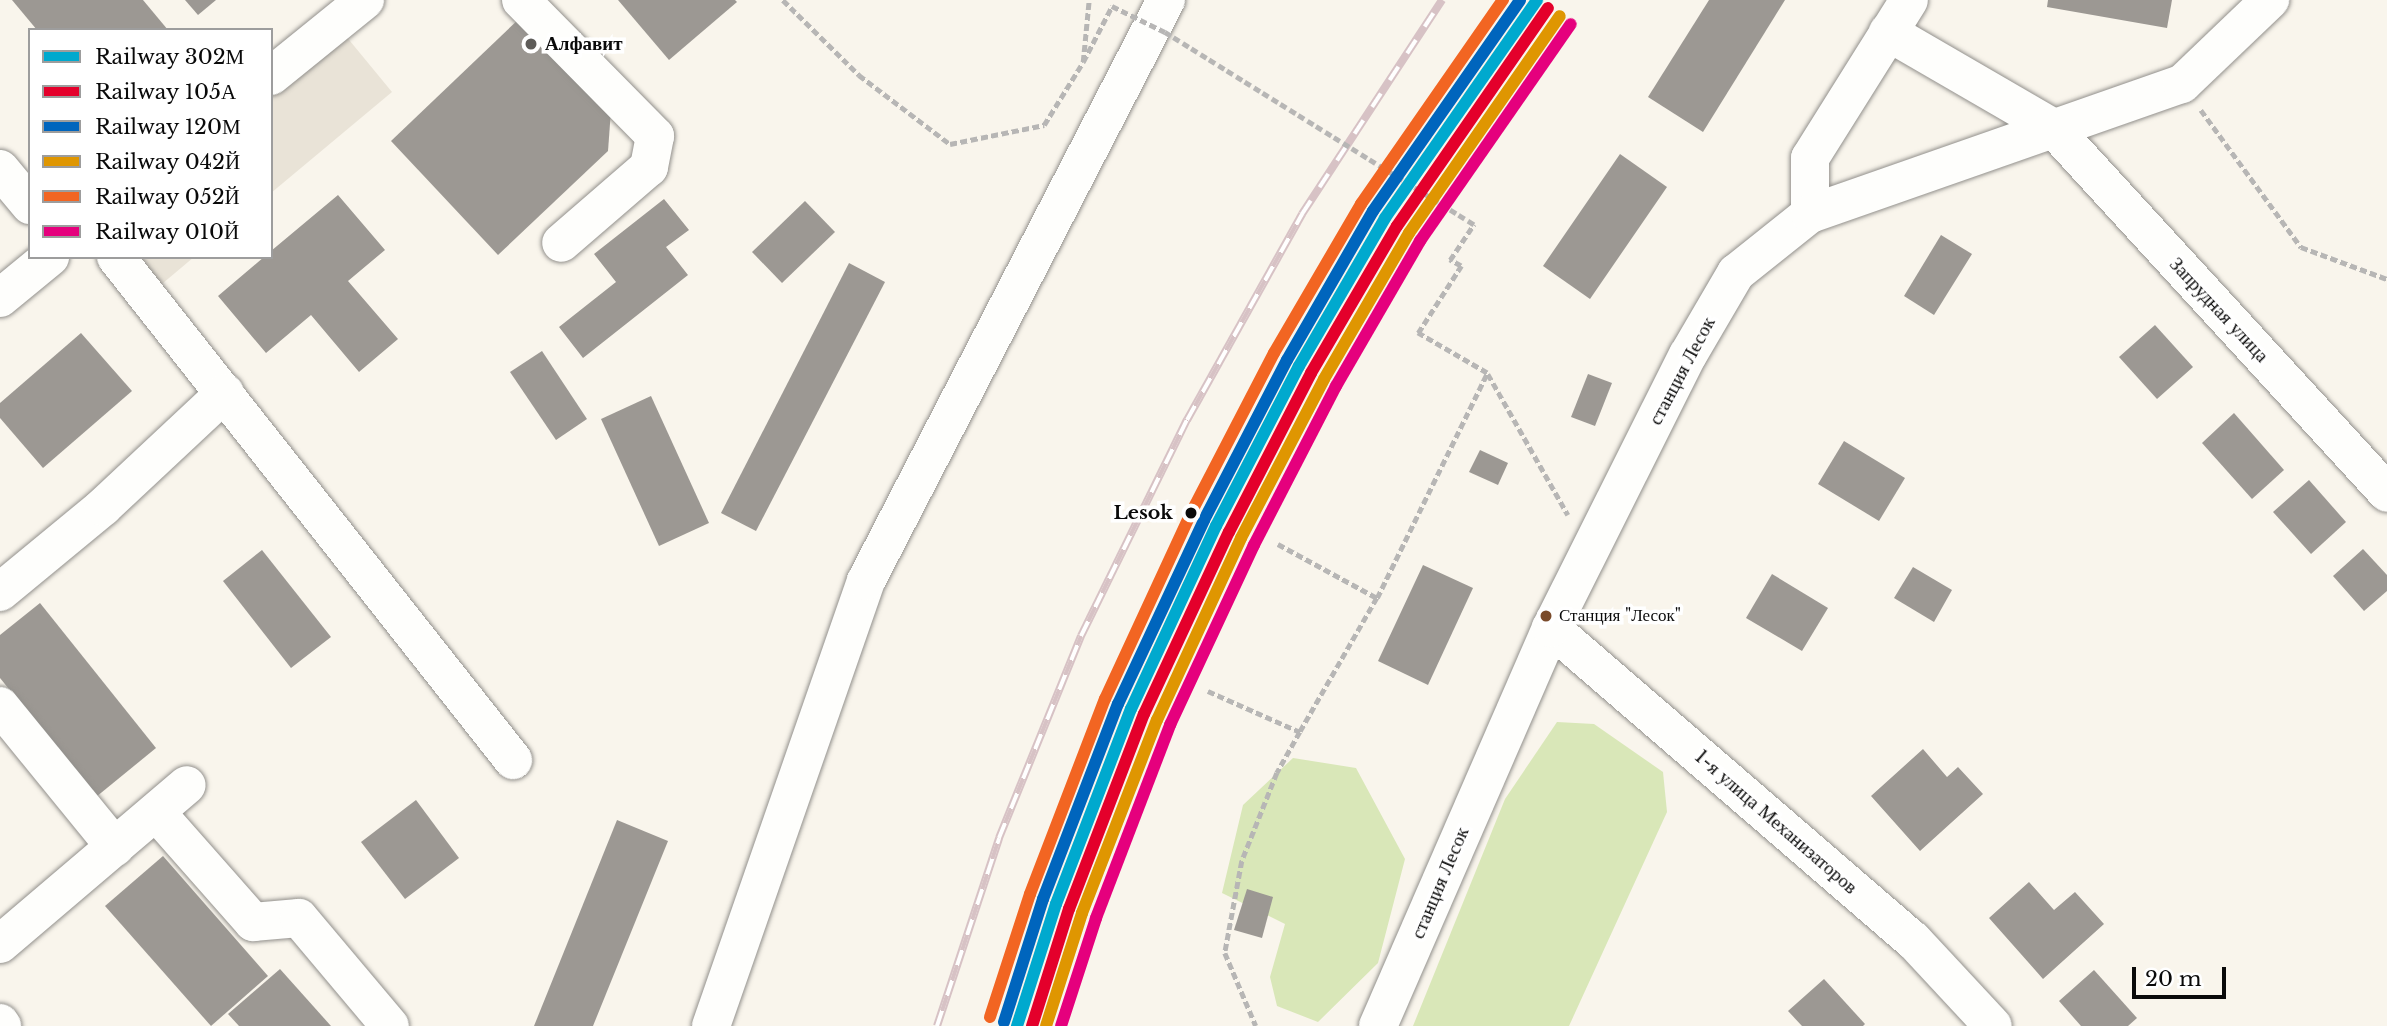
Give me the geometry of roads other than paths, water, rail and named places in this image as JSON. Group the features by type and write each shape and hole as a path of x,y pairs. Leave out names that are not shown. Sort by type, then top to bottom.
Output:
{"street":[{"path":"273,74 365,0"},
{"path":"521,0 655,136 649,167 561,243"},
{"path":"711,1026 866,581 1166,0"},
{"path":"1810,214 1810,158 1909,0"},
{"name":"станция Лесок","path":"1378,1026 1551,628 1688,355 1736,273 1810,214 2052,127 2182,84 2270,0"},
{"name":"Запрудная улица","path":"1888,32 2052,127 2387,493"},
{"path":"0,169 28,203"},
{"path":"0,298 48,259"},
{"path":"118,259 513,760"},
{"path":"0,592 103,507 225,393"},
{"name":"1-я улица Механизаторов","path":"1551,628 1913,940 1993,1026"},
{"path":"0,706 115,847"},
{"path":"0,944 187,785"},
{"path":"156,812 253,922 299,918 390,1026"}],"railway":[{"path":"937,1026 999,838 1081,636 1187,420 1302,214 1442,0"}],"rail line":[{"name":"052Й","path":"990,1017 1030,894 1105,699 1191,513 1274,353 1361,204 1503,0"},
{"name":"120М","path":"1004,1022 1043,899 1118,704 1204,520 1287,360 1373,211 1520,0"},
{"name":"302М","path":"1017,1026 1056,904 1131,709 1216,526 1299,366 1385,218 1537,0"},
{"name":"105А","path":"1032,1026 1069,909 1144,714 1229,532 1311,373 1397,226 1548,8"},
{"name":"042Й","path":"1046,1026 1082,913 1157,720 1241,538 1324,379 1409,233 1560,16"},
{"name":"010Й","path":"1061,1026 1096,918 1170,725 1254,545 1336,386 1420,241 1571,24"}],"place":[{"name":"Алфавит","path":"531,44"},
{"name":"Lesok","path":"1191,513"},
{"name":"Станция \"Лесок\"","path":"1546,616"}]}
